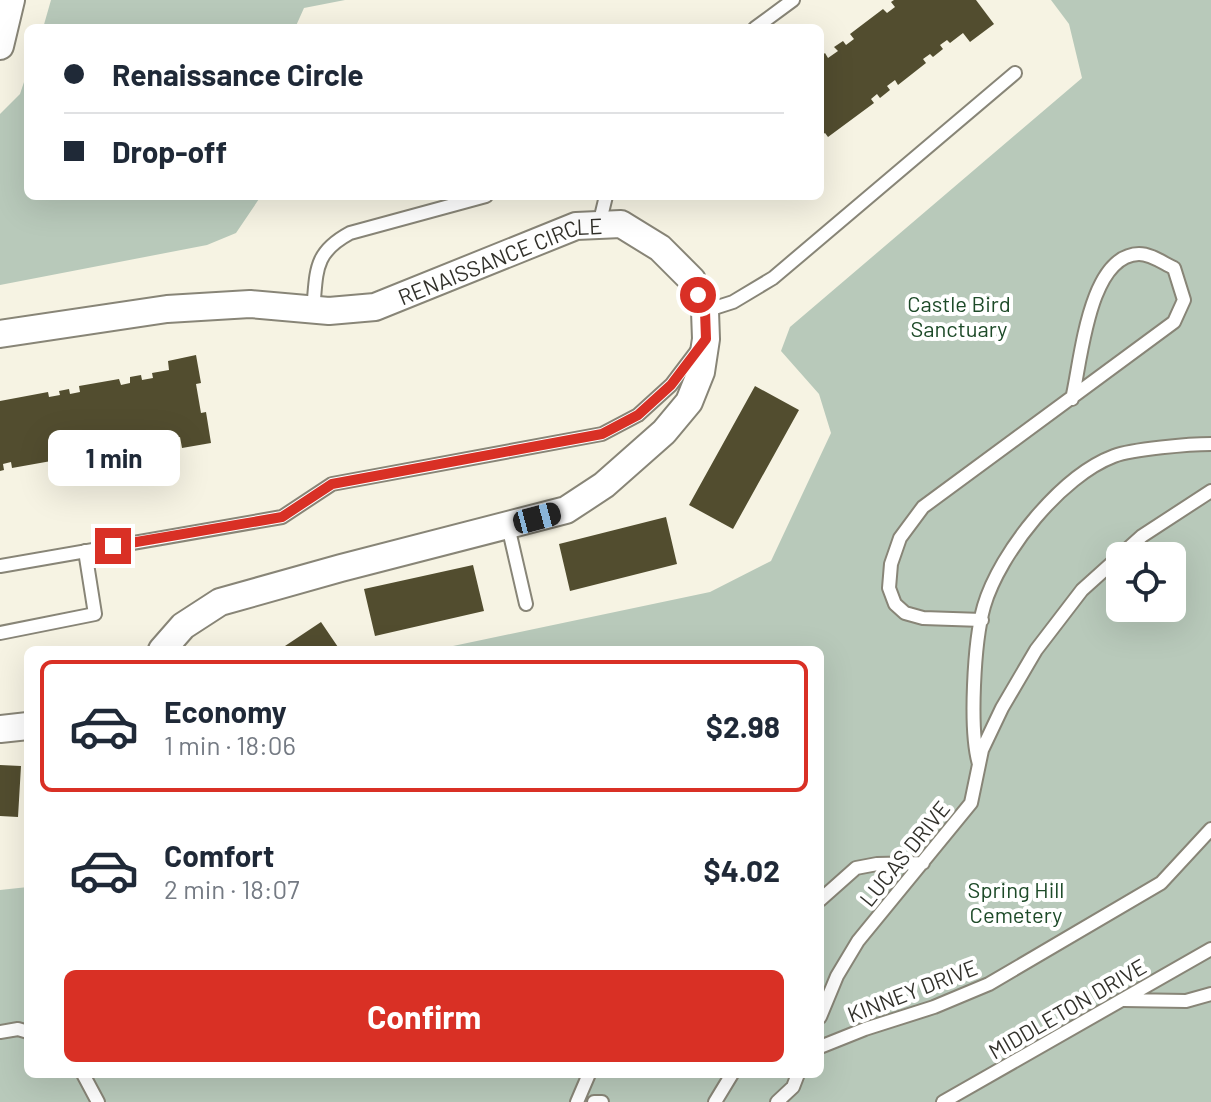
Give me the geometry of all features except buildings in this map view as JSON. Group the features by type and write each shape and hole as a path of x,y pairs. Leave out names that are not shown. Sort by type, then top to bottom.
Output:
{"street":[{"path":"0,46 11,0"},
{"name":"RENAISSANCE CIRCLE","path":"0,334 167,309 250,304 329,311 375,307 576,226 621,224 660,248 692,280 705,311 706,339 701,372 689,402 664,432 604,485 566,510 220,602 183,626 166,646"},
{"path":"0,729 24,726"}],"lane":[{"path":"760,24 793,0"},
{"path":"705,311 733,302 773,278 1015,73"},
{"path":"313,310 318,267 326,248 334,242 350,233 471,200"},
{"path":"599,225 605,200"},
{"path":"982,620 923,618 905,613 895,604 889,588 891,564 900,538 923,507 1072,399 1174,322 1184,300 1174,268 1140,254 1125,257 1112,268 1089,313 1072,399"},
{"path":"0,566 282,517 332,484 602,434 638,415 671,385 706,339"},
{"path":"979,766 974,746 976,664 984,606 1006,559 1046,507 1083,472 1115,455 1211,444"},
{"name":"LUCAS DRIVE","path":"824,1007 837,976 858,941 971,803 982,750 1036,650 1082,590 1142,536 1211,491"},
{"path":"508,526 526,604"},
{"path":"0,633 95,614 85,551"},
{"name":"KINNEY DRIVE","path":"824,1045 989,984 1161,883 1211,829"},
{"path":"824,896 856,868 877,864 923,863"},
{"name":"MIDDLETON DRIVE","path":"943,1102 1211,949"},
{"path":"1121,1000 1186,1001 1211,994"},
{"path":"0,1032 24,1031"},
{"path":"85,1078 98,1102"},
{"path":"577,1102 587,1078"},
{"path":"715,1102 730,1078"},
{"path":"777,1102 793,1087 796,1078"},
{"path":"594,1102 602,1102"}],"green space":[{"path":"51,0 345,0 304,8 297,24 44,24"},
{"name":"Spring Hill Cemetery","path":"1051,0 1211,0 1211,1102 0,1102 0,890 24,887 24,1078 824,1078 824,646 453,646 710,592 771,561 831,433 819,394 781,351 790,327 1082,78 1069,24"},
{"path":"24,82 24,200 258,200 236,233 207,245 0,285 0,114 20,94"}],"route":[{"path":"113,546 282,517 332,484 602,434 638,415 671,385 706,339 705,311 698,295"}],"park label":[{"name":"Castle Bird Sanctuary","path":"959,316"}]}
